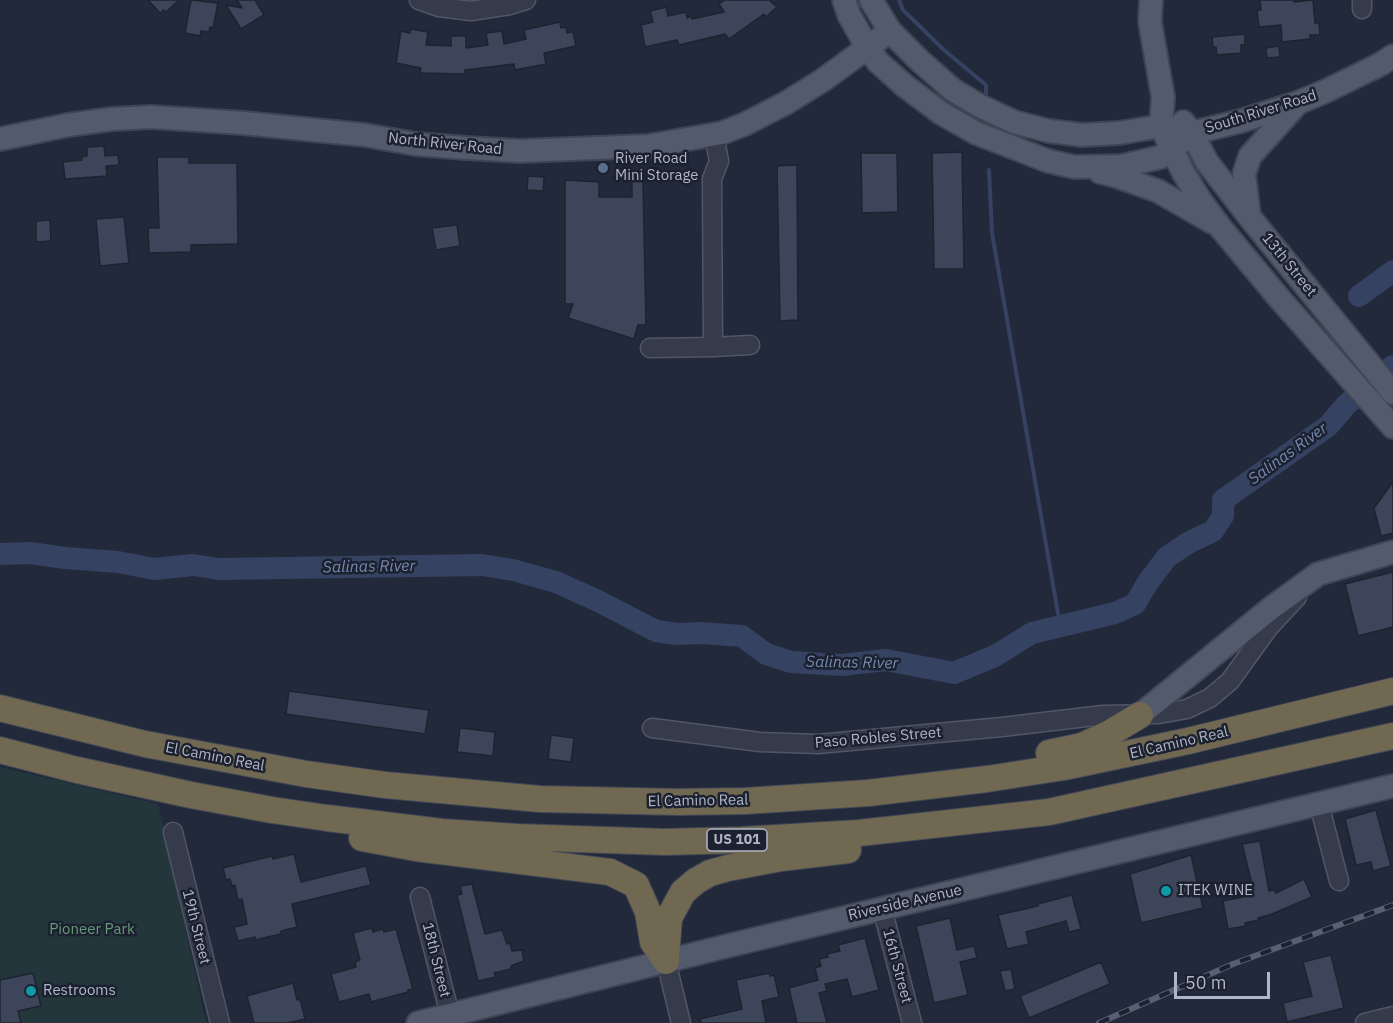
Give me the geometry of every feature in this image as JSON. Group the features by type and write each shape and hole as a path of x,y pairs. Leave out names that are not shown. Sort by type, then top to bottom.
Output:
{"highway":[{"name":"El Camino Real","path":"0,708 145,744 306,774 385,785 540,799 745,801 868,793 987,779 1116,757 1393,691"},
{"path":"868,793 917,777 997,764 1082,746 1140,715"},
{"name":"US 101","path":"0,750 77,770 203,797 316,817 442,832 594,841 741,840 859,834 1049,812 1393,736"},
{"path":"77,770 98,784 260,820 416,848 610,872 636,885 648,912 653,942 666,961"},
{"path":"666,961 669,918 675,905 683,892 710,873 781,858 902,845 992,832 1027,823 1049,812"}],"main road":[{"path":"844,0 849,15 878,62 941,113 976,133 1048,161 1116,176 1158,190 1224,232"},
{"path":"871,0 890,31 953,90 1014,122 1049,131 1082,135 1119,133 1161,126 1192,133"},
{"path":"1151,0 1150,22 1163,98 1161,126"},
{"name":"North River Road","path":"0,140 79,123 152,117 365,135 415,144 520,151 648,146 714,135 746,124 823,80 890,31"},
{"name":"South River Road","path":"1192,133 1241,121 1297,103 1335,87 1393,56"},
{"name":"13th Street","path":"1163,98 1192,133 1207,162 1250,218 1393,393"},
{"path":"1250,218 1244,174 1250,156 1297,103"},
{"name":"13th Street","path":"1161,126 1200,200 1224,232 1391,426"},
{"path":"1075,167 1122,166 1161,157 1192,133"},
{"name":"Paso Robles Street","path":"1140,715 1270,609 1318,574 1393,552"},
{"name":"Riverside Avenue","path":"418,1023 451,1019 666,961 1393,786"}],"street":[{"path":"419,0 439,7 471,11 526,0"},
{"path":"713,347 712,179 719,161 714,135"},
{"path":"650,348 750,345"},
{"name":"Paso Robles Street","path":"652,728 760,742 818,744 1187,709 1210,698 1230,681 1269,627 1318,574"},
{"name":"Paso Robles Street","path":"1103,716 1138,706 1180,684"},
{"path":"1319,804 1339,881"},
{"name":"19th Street","path":"173,832 220,1023"},
{"name":"18th Street","path":"420,897 451,1019"},
{"name":"16th Street","path":"882,908 912,1023"},
{"path":"666,961 681,1023"},
{"path":"1367,1023 1393,1016"}],"green space":[{"name":"Pioneer Park","path":"0,767 158,804 206,1023 21,1023 10,977 0,980"}],"water":[{"path":"487,555 529,565 556,582 529,586 484,569 479,559"}],"building":[{"path":"148,0 179,0 166,12 164,10 160,13"},
{"path":"191,0 218,3 213,28 210,27 209,32 201,31 200,36 185,33"},
{"path":"237,0 255,0 264,15 241,29 226,5 242,8"},
{"path":"725,0 769,0 777,7 766,17 764,14 729,39 725,34 679,45 677,40 645,47 641,25 653,22 650,11 666,7 668,16 686,12 687,18 691,16 692,19 724,12 719,4"},
{"path":"1260,0 1294,0 1294,2 1313,0 1315,23 1319,23 1320,35 1310,35 1310,39 1282,42 1281,25 1259,27 1257,10 1261,10"},
{"path":"560,22 561,28 566,27 567,33 573,32 576,46 544,53 546,64 515,70 514,64 465,70 465,74 420,73 421,68 396,63 401,31 410,33 411,29 428,32 426,45 451,46 451,36 466,36 466,48 488,45 486,33 502,31 504,44 526,39 524,30"},
{"path":"1245,34 1245,45 1241,45 1241,53 1217,55 1212,37"},
{"path":"1279,46 1280,57 1267,58 1266,48"},
{"path":"104,146 105,156 118,155 119,165 106,166 107,176 65,179 63,162 82,160 81,157 87,156 87,147"},
{"path":"962,152 964,269 934,269 932,153"},
{"path":"861,153 897,153 898,212 862,213"},
{"path":"157,157 189,157 189,163 237,163 238,244 191,245 191,252 149,253 148,228 159,228"},
{"path":"797,165 798,320 780,321 777,166"},
{"path":"528,176 544,177 543,191 527,190"},
{"path":"565,180 599,182 599,197 632,197 632,181 643,181 646,325 638,325 634,339 568,318 573,304 565,304"},
{"path":"124,217 129,263 100,266 96,219"},
{"path":"50,220 51,241 36,242 36,221"},
{"path":"457,225 460,246 436,250 432,228"},
{"path":"1393,482 1393,533 1381,536 1374,508"},
{"path":"1393,572 1393,627 1358,636 1345,584"},
{"path":"289,691 429,710 425,734 286,714"},
{"path":"460,728 495,732 493,756 457,752"},
{"path":"551,735 574,738 571,762 548,759"},
{"path":"1376,810 1391,866 1373,871 1371,862 1356,865 1345,819"},
{"path":"1260,841 1269,891 1274,890 1276,893 1304,879 1312,897 1258,918 1259,920 1245,923 1246,926 1228,929 1223,901 1243,897 1240,887 1252,884 1242,844"},
{"path":"294,854 301,882 366,866 371,885 292,904 297,927 281,931 281,934 238,941 234,927 247,924 242,899 238,900 235,885 232,886 230,879 226,880 223,868 272,856 273,859"},
{"name":"ITEK WINE","path":"1191,855 1203,908 1141,923 1130,874"},
{"path":"472,884 485,934 502,930 512,951 522,950 524,961 511,966 511,969 494,973 496,977 478,981 457,895 462,894 460,886"},
{"path":"1072,895 1081,929 1069,932 1066,921 1026,932 1029,944 1007,949 998,915"},
{"path":"950,918 957,950 974,946 977,958 960,962 968,995 934,1003 916,926"},
{"path":"372,928 373,932 396,929 413,989 371,1002 369,994 339,1002 331,974 356,967 355,962 360,960 353,933"},
{"path":"865,938 879,990 852,997 847,979 825,984 827,991 819,993 827,1023 797,1023 789,988 818,980 815,968 821,966 819,959 828,957 827,954 840,951 838,945"},
{"path":"1331,955 1344,1008 1287,1022 1283,1003 1312,996 1303,962"},
{"path":"1101,962 1110,984 1029,1018 1020,996"},
{"path":"1011,969 1015,989 1005,991 1000,971"},
{"path":"33,973 41,1006 18,1011 21,1023 0,1023 0,980"},
{"path":"769,973 770,976 774,975 779,997 762,1001 766,1023 701,1023 700,1019 742,1009 736,980"},
{"path":"293,983 305,1019 287,1023 254,1023 247,996"}],"waterway":[{"path":"899,0 903,10 944,50 986,85 986,100"},
{"path":"989,170 992,233 1060,625"},
{"name":"Salinas River","path":"1359,296 1393,271"},
{"name":"Salinas River","path":"0,554 30,553 118,562 154,569 193,565 219,569 482,565 513,570 556,582 656,631 742,636 766,654 791,662 842,665 886,660 954,673 995,656 1032,633 1115,613 1135,604 1167,557 1188,543 1213,531 1223,516 1223,500 1328,426 1347,404 1393,366"}],"railway":[{"path":"1099,1023 1233,964 1393,905"}],"place":[{"name":"River Road Mini Storage","path":"603,168"},
{"name":"ITEK WINE","path":"1166,891"},
{"name":"Restrooms","path":"31,991"}]}
